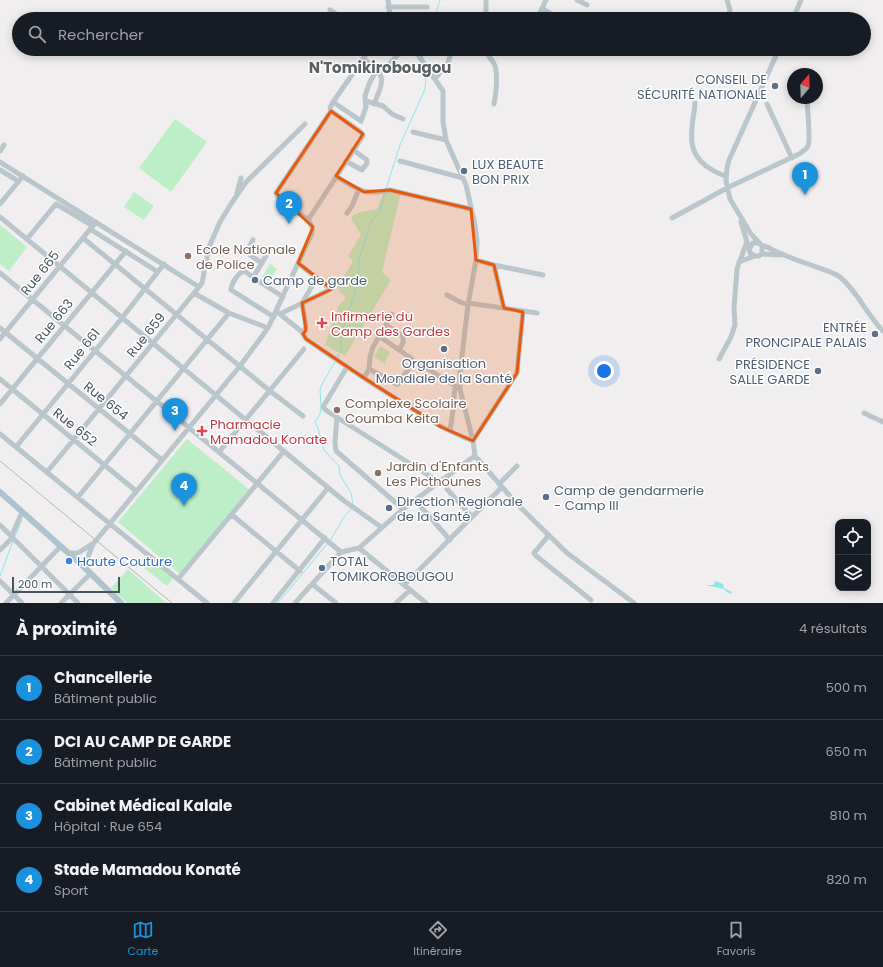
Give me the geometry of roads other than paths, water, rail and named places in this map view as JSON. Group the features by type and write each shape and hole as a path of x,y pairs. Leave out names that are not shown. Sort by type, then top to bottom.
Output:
{"main road":[{"path":"0,492 91,573 120,603"}],"street":[{"path":"388,0 390,12"},
{"path":"540,12 546,0"},
{"path":"577,0 586,5"},
{"path":"727,0 729,12"},
{"path":"796,12 801,0"},
{"path":"486,1 486,12"},
{"path":"388,7 427,7"},
{"path":"542,8 549,12"},
{"path":"278,313 283,296 313,229 308,220 278,197 276,193 331,111 330,108 333,102 365,56"},
{"path":"333,102 361,121 366,102 364,96 369,84 378,71 387,67 397,56"},
{"path":"419,56 443,91 443,122 446,140 463,178 475,225 477,241 476,260 468,304 460,372 450,431"},
{"path":"435,79 448,63 450,56"},
{"path":"488,56 495,66 496,91 494,104"},
{"path":"755,256 751,254 749,249 737,212 727,188 726,176 729,160 776,56"},
{"path":"363,59 378,71 383,85 374,104"},
{"path":"366,102 383,106 392,114 403,119"},
{"path":"695,103 691,138 694,152 701,162 712,170 726,176"},
{"path":"767,104 792,158"},
{"path":"672,218 727,188 799,154 809,145 810,138 807,104"},
{"path":"308,220 363,136 363,134 331,111"},
{"name":"Rue 659","path":"47,472 202,283 209,247 220,222 246,182 305,124"},
{"path":"413,132 446,140"},
{"path":"0,151 4,145"},
{"path":"346,161 362,170 364,169 367,160 353,150"},
{"path":"400,161 463,178"},
{"path":"0,162 23,176 126,251 158,272"},
{"path":"0,170 18,181"},
{"path":"0,204 23,176"},
{"path":"336,176 364,192 381,192 390,190 471,209"},
{"name":"Rue 659","path":"235,197 241,178"},
{"path":"347,213 352,206 359,189"},
{"path":"27,239 56,204 93,226 164,264 199,286"},
{"path":"737,212 751,234 760,244 762,254"},
{"path":"0,217 328,488 381,527"},
{"name":"Rue 665","path":"0,339 93,226"},
{"path":"83,238 303,416"},
{"path":"253,240 247,250 247,253 262,263"},
{"path":"719,359 731,337 734,325 738,263 746,249 747,242"},
{"path":"749,249 751,244 760,244 783,255 840,277 883,331"},
{"name":"Rue 663","path":"0,404 126,251"},
{"path":"254,276 269,251"},
{"path":"738,263 762,254 783,255"},
{"path":"476,260 543,275"},
{"path":"84,567 93,544 240,366 268,328 274,317 278,313 329,290 329,287 298,263"},
{"name":"Rue 661","path":"16,447 122,318 164,264"},
{"path":"494,265 504,308"},
{"path":"274,317 231,290 232,285 241,272 246,271 283,296"},
{"path":"0,274 341,552"},
{"path":"303,334 306,331 306,326 302,303 317,278"},
{"path":"194,293 229,313 268,328"},
{"path":"447,295 460,302 468,304 537,313"},
{"path":"473,441 516,373 523,312"},
{"path":"78,497 229,313"},
{"path":"278,313 303,334 306,339 336,360 450,431 473,441"},
{"path":"364,378 369,369 373,347 392,314"},
{"path":"386,324 403,336 403,343 399,350"},
{"name":"Rue 654","path":"0,328 162,460"},
{"path":"369,369 398,384 413,362 412,359 379,336"},
{"path":"220,452 304,349"},
{"path":"420,364 457,388 473,441 475,456 501,486 567,553 634,603"},
{"path":"347,367 323,407 439,482"},
{"name":"Rue 652","path":"0,379 136,491"},
{"path":"864,413 883,422"},
{"path":"337,417 335,443 336,451 403,509"},
{"path":"0,434 207,603"},
{"path":"178,579 284,451"},
{"path":"295,603 341,552 359,548 403,509 475,456"},
{"path":"404,585 472,517 501,486 517,466"},
{"path":"234,603 328,488"},
{"path":"446,489 472,517"},
{"path":"415,500 450,540"},
{"path":"0,550 12,538 22,512"},
{"path":"232,515 300,571"},
{"path":"0,525 78,603"},
{"path":"549,535 534,553 535,555 591,600"},
{"path":"273,603 326,539"},
{"path":"69,553 78,553 93,544"},
{"path":"6,603 61,546"},
{"path":"359,548 426,603"},
{"path":"61,603 91,573"},
{"path":"0,581 22,603"},
{"path":"312,584 336,603"},
{"path":"396,603 410,590"}],"water":[{"path":"716,581 723,584 724,588 732,592 731,594 724,589 705,585 713,585"}],"waterway":[{"path":"436,12 440,0"},
{"path":"386,189 400,145 425,89 426,78 421,63"},
{"path":"337,357 341,351 341,336 357,286 359,274 358,263 371,222 380,211 385,192"},
{"path":"321,405 320,390 335,362"},
{"path":"321,408 320,414 315,422 324,450 339,466 340,475 351,493 353,504"},
{"path":"330,541 344,517 351,509"},
{"path":"15,536 22,520"},
{"path":"0,576 13,541"},
{"path":"278,603 328,543"}],"railway":[{"path":"0,461 172,603"}],"place":[{"name":"CONSEIL DE SÉCURITÉ NATIONALE","path":"775,86"},
{"name":"LUX BEAUTE BON PRIX","path":"464,171"},
{"name":"Chancellerie","path":"805,195"},
{"name":"DCI AU CAMP DE GARDE","path":"289,224"},
{"name":"Ecole Nationale de Police","path":"188,256"},
{"name":"Camp de garde","path":"255,280"},
{"name":"Infirmerie du Camp des Gardes","path":"322,323"},
{"name":"ENTRÉE PRONCIPALE PALAIS","path":"875,334"},
{"name":"Organisation Mondiale de la Santé","path":"444,349"},
{"name":"PRÉSIDENCE SALLE GARDE","path":"818,371"},
{"name":"Complexe Scolaire Coumba Keita","path":"337,410"},
{"name":"Cabinet Médical Kalale","path":"175,431"},
{"name":"Pharmacie Mamadou Konate","path":"202,431"},
{"name":"Jardin d'Enfants Les Picthounes","path":"378,473"},
{"name":"Camp de gendarmerie - Camp III","path":"546,497"},
{"name":"Stade Mamadou Konaté","path":"184,506"},
{"name":"Direction Regionale de la Santé","path":"389,508"},
{"name":"Haute Couture","path":"69,561"},
{"name":"TOTAL TOMIKOROBOUGOU","path":"322,568"}],"district":[{"name":"N'Tomikirobougou","path":"380,67"}]}
